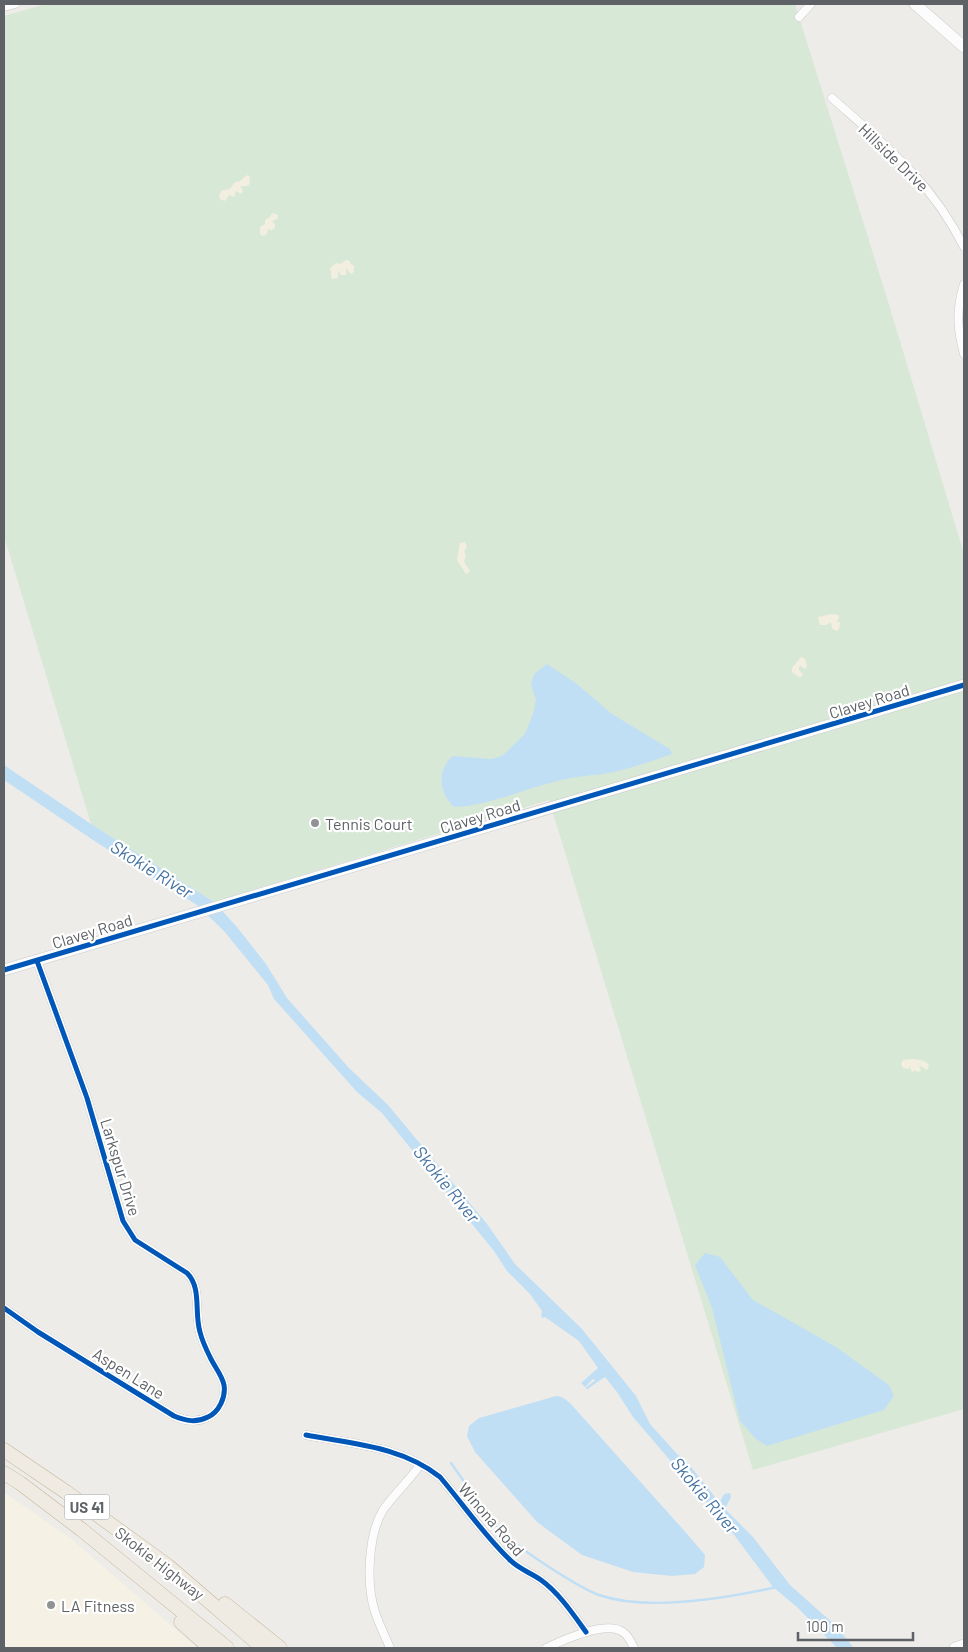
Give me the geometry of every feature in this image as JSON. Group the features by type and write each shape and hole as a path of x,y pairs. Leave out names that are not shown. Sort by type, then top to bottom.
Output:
{"highway":[{"name":"Skokie Highway","path":"4,1450 66,1492 168,1566 263,1648"},
{"name":"Skokie Highway","path":"4,1473 82,1530 227,1648"},
{"path":"82,1530 210,1648"},
{"path":"168,1566 203,1587 280,1648"}],"main road":[{"path":"915,4 964,47"},
{"name":"Clavey Road","path":"4,970 964,685"},
{"path":"954,1648 964,1646"}],"street":[{"path":"4,7 15,4"},
{"path":"799,17 812,4"},
{"name":"Hillside Drive","path":"832,98 898,157 916,176 931,193 953,226 964,247"},
{"path":"964,284 958,310 958,332 964,354"},
{"name":"Larkspur Drive","path":"37,961 87,1098 123,1221 135,1240 193,1279 196,1288 196,1310 199,1329 206,1350 222,1380"},
{"name":"Aspen Lane","path":"4,1308 46,1337 183,1420 199,1421 216,1411 224,1395 222,1380"},
{"name":"Winona Road","path":"306,1434 386,1449 420,1464 440,1477 482,1530 509,1560 551,1589 586,1632"},
{"path":"390,1648 374,1612 371,1593 370,1555 372,1536 384,1510 420,1464"},
{"path":"546,1648 586,1632 612,1628 626,1635 634,1648"}],"shaded area":[{"path":"4,1492 74,1541 197,1648 4,1648"}],"green space":[{"path":"46,4 795,4 887,298 964,554 964,1409 753,1470 549,800 214,902 91,824 4,536 4,16"}],"sand":[{"path":"247,175 250,177 249,185 240,186 243,190 241,194 236,191 234,197 229,195 225,201 220,199 221,191 230,189 235,182 240,181"},
{"path":"272,213 278,216 277,219 272,221 275,224 275,228 268,229 267,234 263,236 260,234 260,227 265,224 265,220"},
{"path":"346,260 350,261 354,266 354,272 351,274 346,268 346,275 341,275 338,270 338,278 332,279 330,268 336,263 341,264"},
{"path":"465,542 467,547 464,552 466,555 464,562 470,571 466,574 457,560 460,543"},
{"path":"833,614 839,617 837,621 840,623 839,629 836,631 832,628 831,622 826,625 820,625 818,617"},
{"path":"801,657 805,659 807,666 805,669 801,666 799,667 803,674 799,677 792,672 792,668"},
{"path":"913,1059 926,1063 929,1066 927,1070 919,1065 921,1071 917,1072 916,1070 912,1072 910,1067 908,1069 903,1068 901,1064 903,1060"}],"water":[{"path":"547,664 577,684 612,714 670,749 672,754 614,772 561,780 492,801 454,807 445,795 443,788 442,775 444,768 453,756 491,759 502,756 525,734 536,700 531,685 534,674"},
{"name":"Skokie River","path":"4,765 91,824 214,902 237,927 266,964 287,998 349,1068 388,1105 487,1224 515,1264 582,1329 636,1396 650,1424 678,1455 683,1457 719,1502 724,1494 730,1493 731,1497 725,1509 753,1537 790,1585 835,1625 854,1648 837,1648 798,1608 773,1587 735,1536 633,1417 605,1377 597,1382 593,1379 585,1387 581,1383 598,1368 579,1341 541,1316 542,1311 530,1294 507,1271 494,1251 382,1113 357,1092 274,999 268,985 224,931 197,905 96,842 4,780"},
{"path":"705,1253 720,1257 753,1300 836,1347 889,1385 894,1396 884,1410 767,1446 756,1439 740,1421 712,1308 695,1265"},
{"path":"556,1396 562,1397 570,1403 688,1535 705,1555 704,1567 695,1574 672,1576 633,1572 582,1555 537,1522 475,1452 467,1436 469,1426 479,1418"}],"waterway":[{"path":"587,1388 598,1380"},
{"path":"451,1463 487,1515 505,1534 525,1551 552,1569 599,1595 619,1600 640,1602 688,1602 777,1587"}],"cycle path":[{"path":"4,970 964,685"},
{"path":"4,1308 38,1332 174,1416 187,1420 199,1420 212,1415 221,1404 224,1385 201,1335 198,1324 195,1286 187,1273 135,1240 123,1221 87,1098 37,961"},
{"path":"306,1435 393,1452 425,1467 440,1477 500,1549 516,1565 541,1580 554,1591 586,1632"}],"place":[{"name":"Tennis Court","path":"315,823"},
{"name":"LA Fitness","path":"51,1605"}]}
